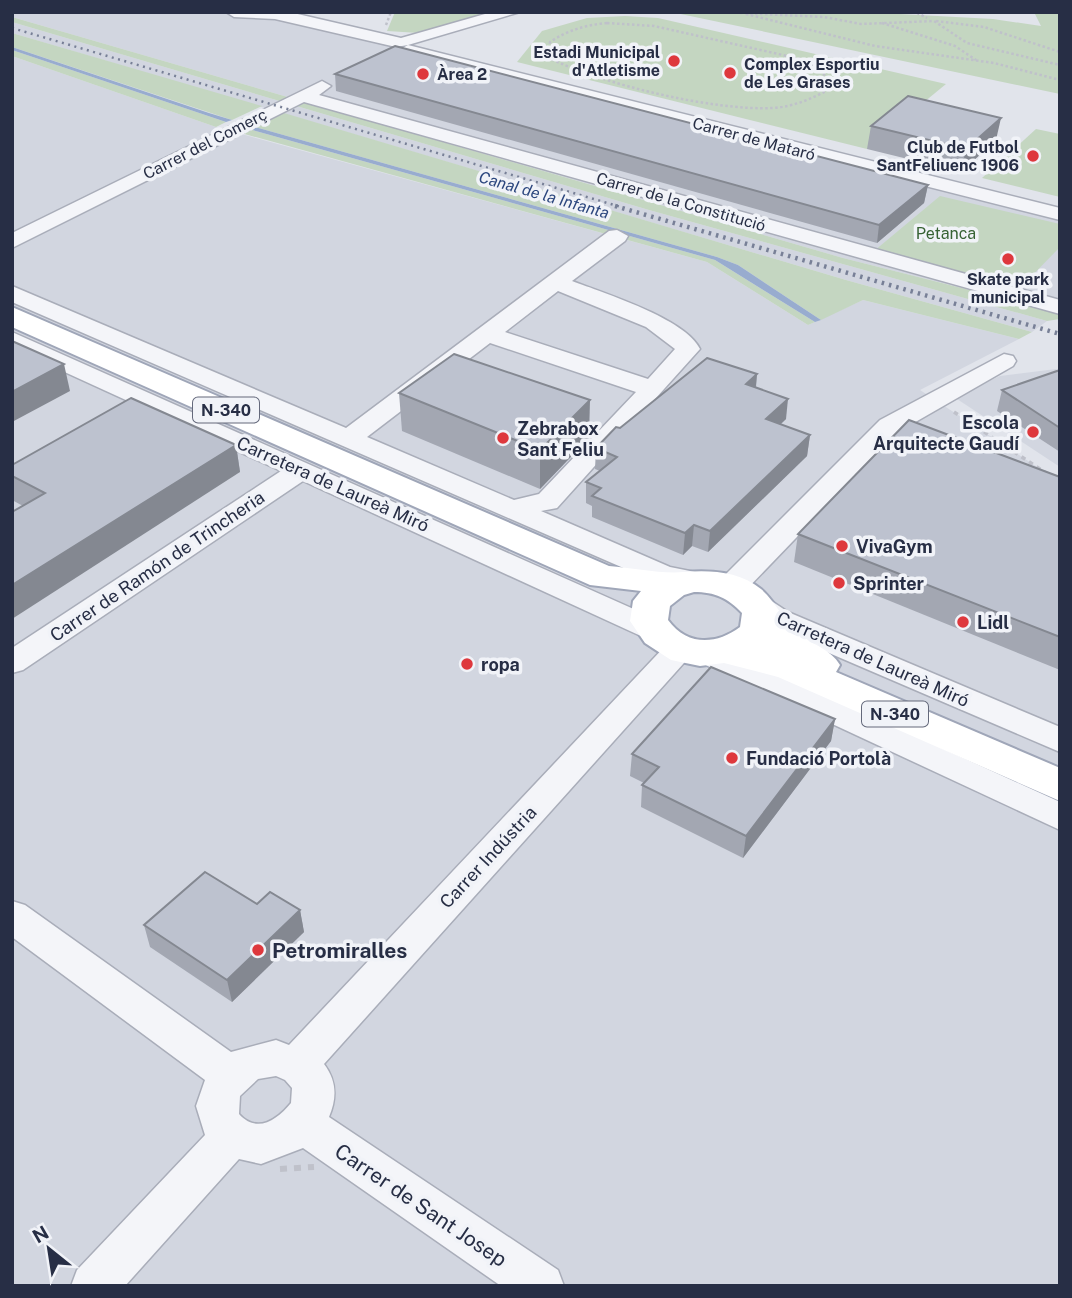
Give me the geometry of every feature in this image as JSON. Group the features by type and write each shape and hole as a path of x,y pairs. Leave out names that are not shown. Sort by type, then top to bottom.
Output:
{"main road":[{"name":"Carretera de Laureà Miró","path":"12,314 603,577 687,582"},
{"name":"Carretera de Laureà Miró","path":"603,577 614,591 683,641 790,667 1060,786"},
{"name":"N-340","path":"687,582 750,604"},
{"path":"687,582 662,591 652,601 683,641 748,642 758,632 750,604"},
{"name":"Carretera de Laureà Miró","path":"750,604 787,644 809,659 1060,772"}],"street":[{"name":"Carrer de Mataró","path":"234,12 274,13 406,43 450,60 1060,215"},
{"path":"380,58 406,43 438,31 512,12"},
{"name":"Carrer del Comerç","path":"12,242 334,81"},
{"name":"Carrer de la Constitució","path":"303,96 1060,307"},
{"path":"349,438 617,236"},
{"path":"517,511 526,504 547,502 688,349 654,322 556,282"},
{"name":"Carretera de Laureà Miró","path":"12,293 662,574 687,582"},
{"name":"Carretera de Laureà Miró","path":"12,314 50,309"},
{"path":"486,334 653,389"},
{"name":"Carretera de Laureà Miró","path":"12,339 683,641 1060,817"},
{"path":"750,604 889,426 932,398 1004,360"},
{"name":"Carrer de Ramón de Trincheria","path":"12,663 301,470"},
{"name":"Carretera de Laureà Miró","path":"750,604 777,619 1060,740"},
{"name":"Carrer Indústria","path":"298,1065 683,641"},
{"name":"Carretera de Laureà Miró","path":"809,659 895,678 947,698 991,710"},
{"path":"12,916 231,1075"},
{"path":"276,1058 298,1065 308,1072 315,1084 312,1109 291,1134 273,1142 242,1142 220,1124 215,1110 217,1095 231,1075 258,1060 276,1058"},
{"name":"Carrer de Sant Josep","path":"302,1123 541,1286"},
{"path":"94,1286 232,1136"}],"path":[{"path":"391,12 406,43"},
{"path":"740,12 824,17 849,24 934,21 984,27 1060,52"},
{"path":"740,12 862,43 976,61 1060,80"},
{"path":"917,13 967,43 1060,65"},
{"path":"631,23 654,26 804,60 830,78 832,88 818,100 785,109 727,108 565,66 549,58 550,42 580,26 631,23"},
{"path":"882,23 911,36 959,47 976,61"},
{"path":"932,398 1049,474"},
{"path":"276,1170 314,1167"}],"shaded area":[{"path":"12,12 266,12 367,37 397,50 1060,220 1060,313 843,258 12,17"},
{"path":"12,22 649,210 1047,321 1032,332 846,280 12,33"},
{"path":"12,56 216,127 707,262 808,325 863,300 1019,339 920,390 1060,482 1060,1286 12,1286"},
{"name":"Escola Arquitecte Gaudí","path":"1056,369 1060,372 1060,467 954,397 1000,376"}],"green space":[{"path":"395,12 492,12 419,33 387,31"},
{"path":"671,12 900,14 993,19 1041,26 1034,12 1060,12 1060,94"},
{"path":"12,17 843,258 1060,313 1060,319 1047,321 649,210 12,22"},
{"name":"Complex Esportiu de Les Grases","path":"587,18 658,18 946,84 867,149 517,62 542,31"},
{"path":"12,33 262,106 232,120 12,47"},
{"path":"12,50 226,122 216,127 12,56"},
{"path":"284,113 846,280 1032,332 1019,339 863,300 821,320 738,265 717,257 255,127"},
{"path":"249,129 715,260 815,322 808,325 707,262 241,133"},
{"name":"Club de Futbol SantFeliuenc 1906","path":"1036,129 1060,134 1060,197 982,178"},
{"name":"Petanca","path":"940,196 1060,224 1060,247 1019,289 874,251"}],"water":[{"path":"12,47 232,120 226,122 12,50"},
{"path":"255,127 717,257 738,265 821,320 815,322 715,260 249,129"}],"building":[{"path":"395,46 928,185 879,225 335,74"},
{"path":"908,96 1001,118 966,149 871,126"},
{"path":"12,341 64,364 12,392"},
{"path":"454,354 590,400 540,450 399,393"},
{"path":"707,358 757,374 746,384 788,399 766,419 810,435 710,531 694,525 685,533 592,496 601,488 586,482 617,457 596,448 616,427 620,428"},
{"path":"1060,370 1060,428 1002,390"},
{"path":"131,398 236,445 12,585 12,512 45,493 12,476 12,465"},
{"path":"909,420 1060,477 1060,637 798,534"},
{"name":"Fundació Portolà","path":"711,667 835,719 746,836 642,785 659,767 632,754"},
{"path":"205,872 257,904 270,892 300,910 227,980 144,925"}],"railway":[{"path":"12,28 621,207"},
{"path":"615,206 1060,334"}],"place":[{"name":"Estadi Municipal d'Atletisme","path":"674,61"},
{"name":"Complex Esportiu de Les Grases","path":"730,73"},
{"name":"Àrea 2","path":"423,74"},
{"name":"Club de Futbol SantFeliuenc 1906","path":"1033,156"},
{"name":"Skate park municipal","path":"1008,259"},
{"name":"Escola Arquitecte Gaudí","path":"1033,432"},
{"name":"Zebrabox Sant Feliu","path":"503,438"},
{"name":"VivaGym","path":"842,546"},
{"name":"Sprinter","path":"839,583"},
{"name":"Lidl","path":"963,622"},
{"name":"ropa","path":"467,664"},
{"name":"Fundació Portolà","path":"732,758"},
{"name":"Petromiralles","path":"258,950"}],"water label":[{"name":"Canal de la Infanta","path":"544,195"}]}
